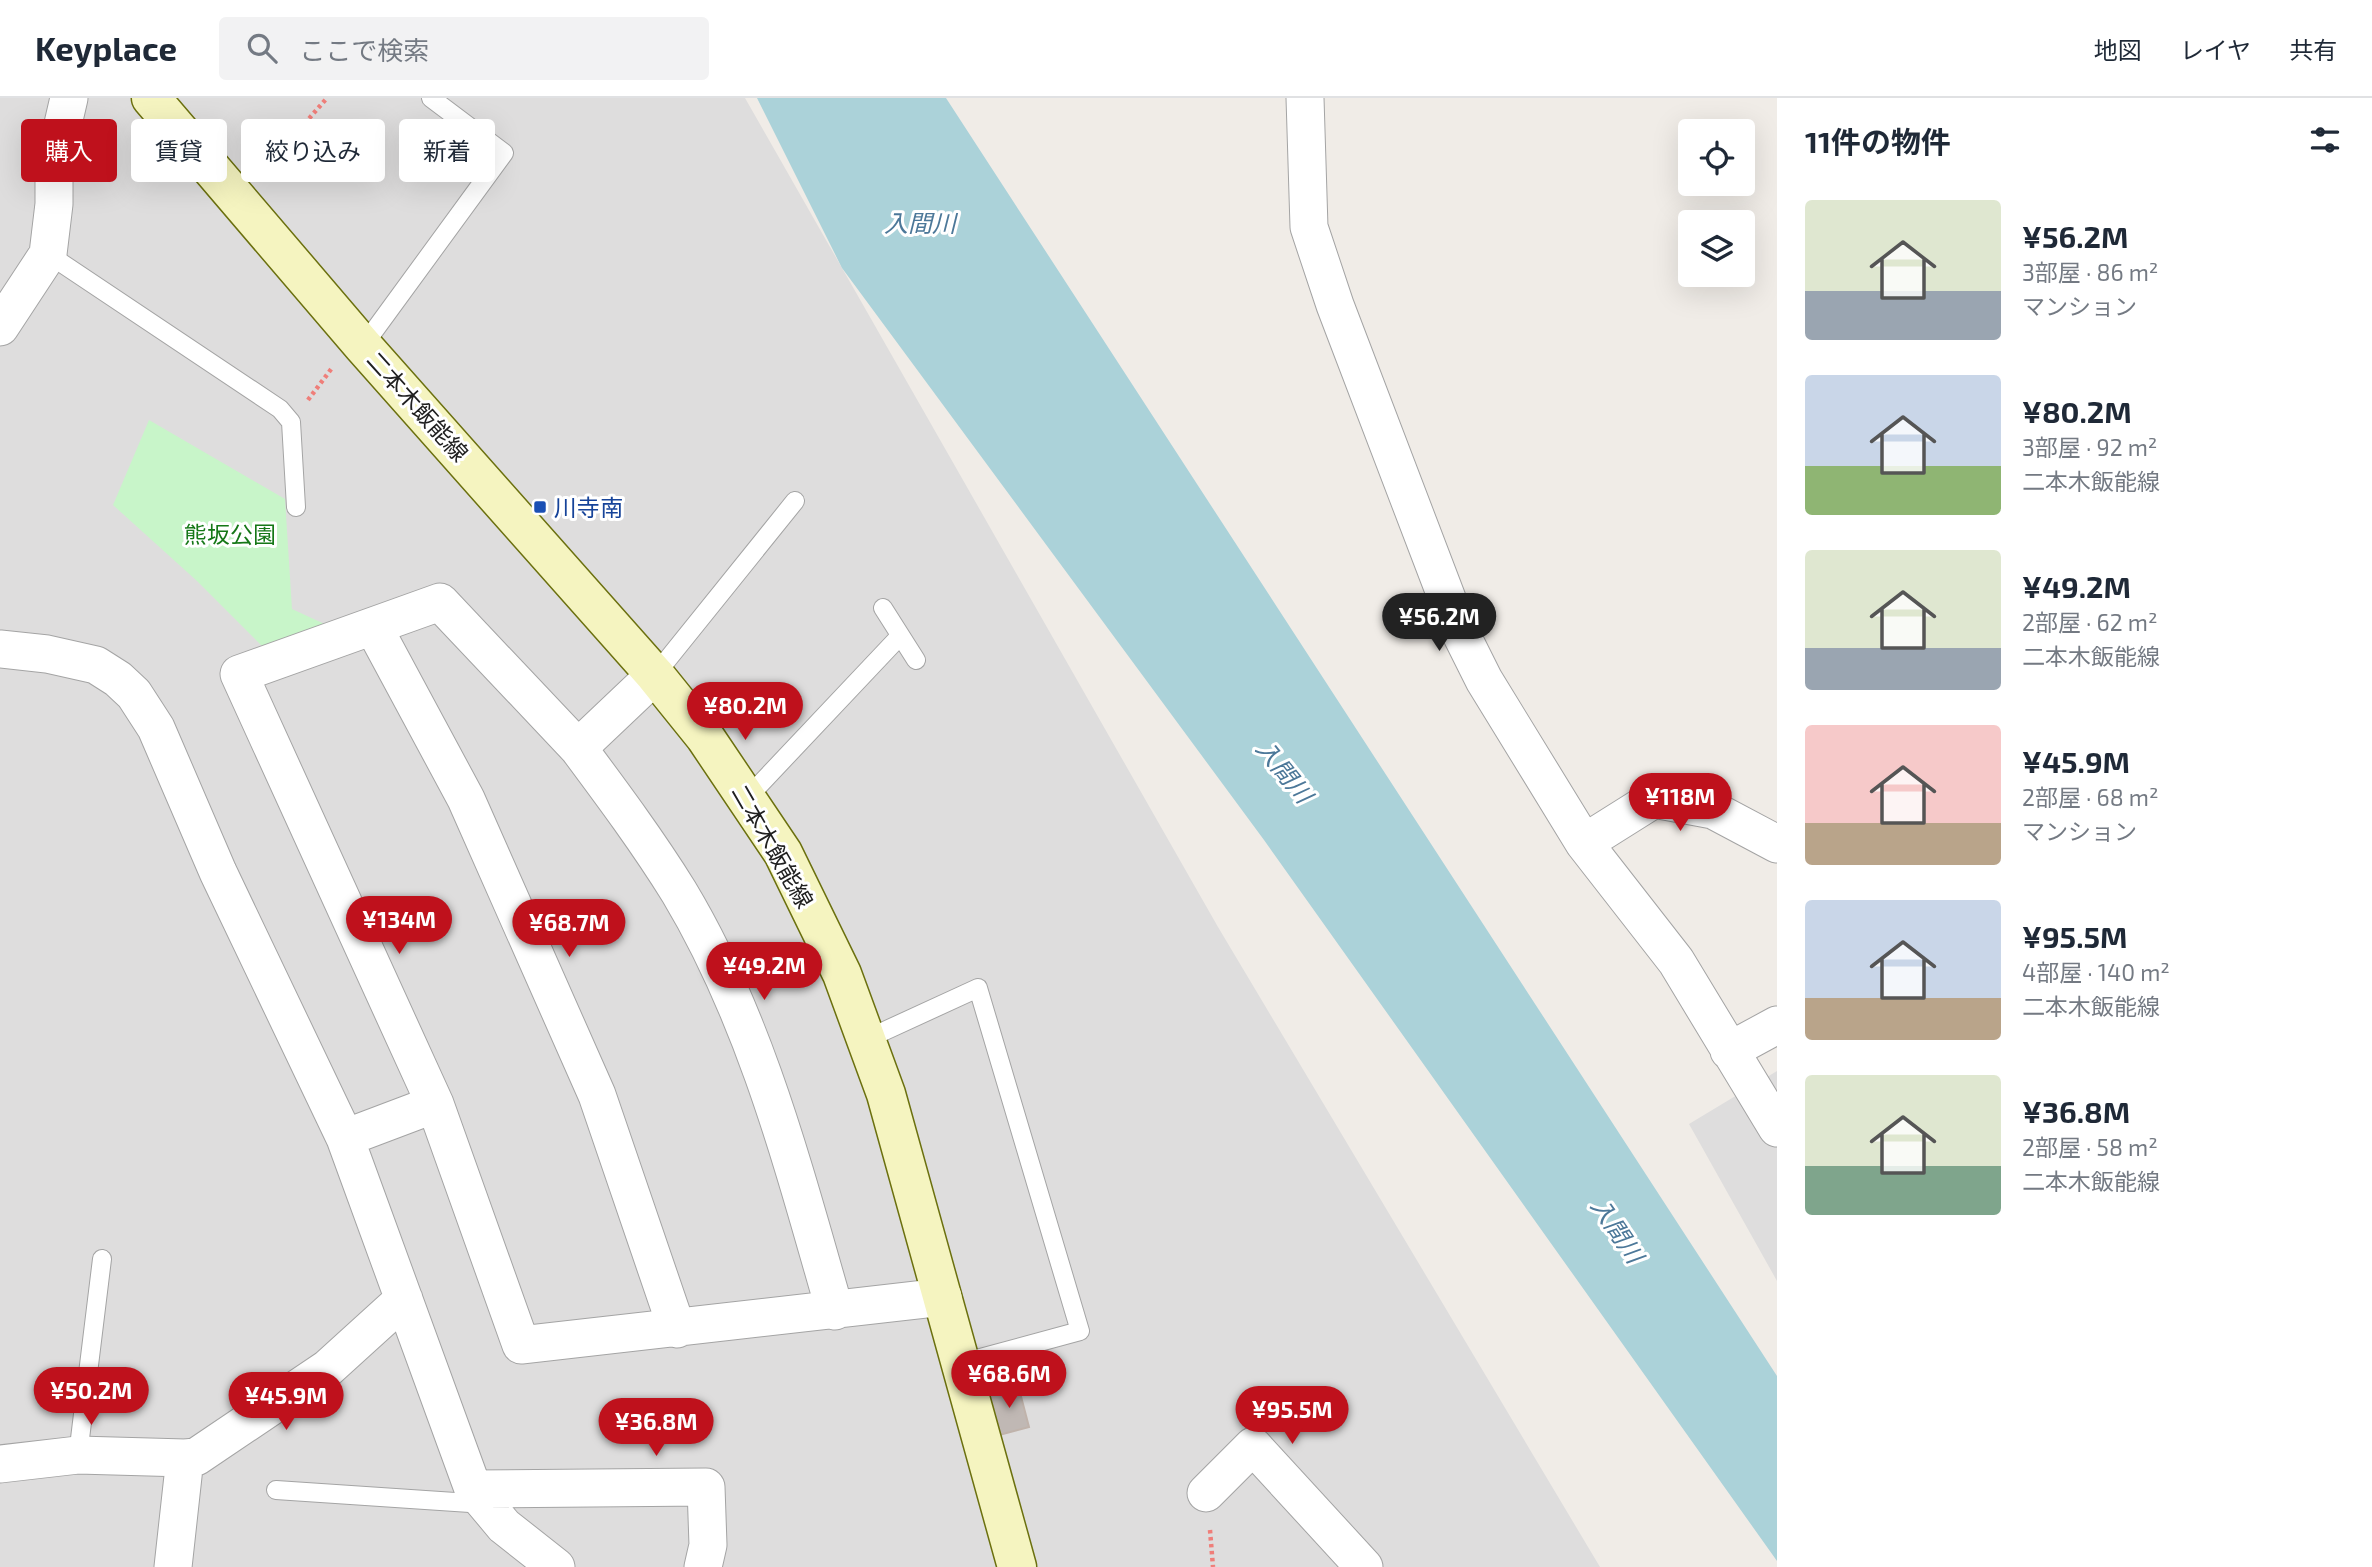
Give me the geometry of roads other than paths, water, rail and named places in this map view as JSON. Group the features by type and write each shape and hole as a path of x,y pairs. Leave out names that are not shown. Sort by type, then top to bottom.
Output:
{"main road":[{"name":"二本木飯能線","path":"151,98 359,341 654,675 705,737 783,853 842,974 886,1094 1017,1567"}],"street":[{"path":"0,327 48,254 54,204 54,163 69,98"},
{"path":"1306,98 1309,227 1335,304 1460,630 1484,680 1584,843 1676,961 1777,1128"},
{"path":"835,1311 782,1131 750,1041 707,946 673,883 578,748 440,601 374,628 239,674 435,1104 520,1345 677,1329 835,1311 943,1297"},
{"path":"374,628 466,799 597,1095 677,1329"},
{"path":"0,649 47,654 96,664 134,694 156,729 218,873 345,1138 479,1497 532,1551 556,1567"},
{"path":"578,748 654,675"},
{"path":"1584,843 1654,799 1713,810 1777,844"},
{"path":"1729,1051 1777,1025"},
{"path":"345,1138 435,1104"},
{"path":"0,1464 78,1455 196,1457 328,1368 404,1299"},
{"path":"1206,1493 1253,1446 1364,1567"},
{"path":"173,1567 185,1458"},
{"path":"479,1497 706,1487 708,1545 703,1567"}],"lane":[{"path":"359,341 504,153 430,98"},
{"path":"48,254 279,409 291,422 296,507"},
{"path":"654,675 795,501"},
{"path":"883,608 916,660"},
{"path":"747,798 900,635"},
{"path":"867,1039 978,988 1080,1331 962,1363"},
{"path":"78,1455 102,1259"},
{"path":"276,1490 479,1497"}],"water":[{"name":"入間川","path":"757,98 946,98 1777,1376 1777,1561 1264,840 842,268"}],"place":[{"name":"川寺南","path":"540,507"}],"park label":[{"name":"熊坂公園","path":"230,534"}]}
